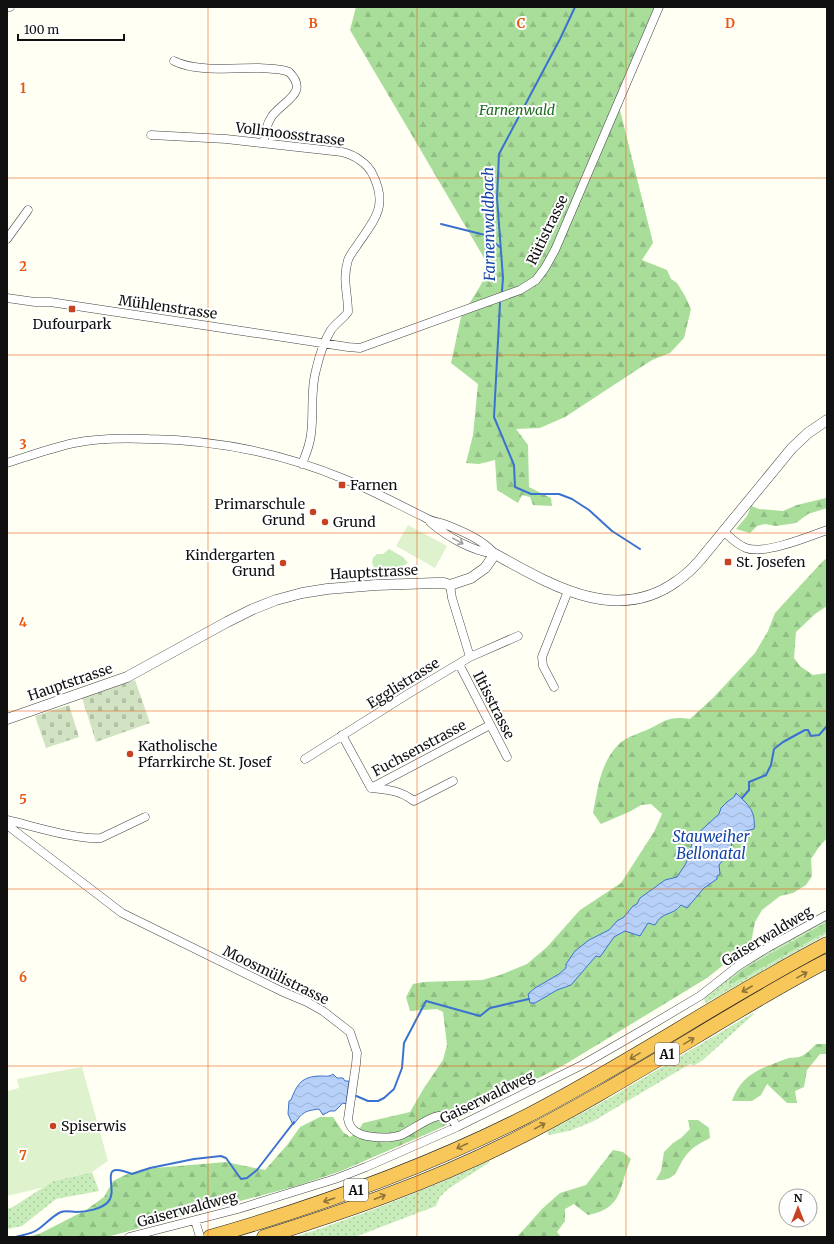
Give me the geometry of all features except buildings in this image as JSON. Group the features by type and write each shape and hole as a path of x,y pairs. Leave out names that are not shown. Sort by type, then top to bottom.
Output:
{"highway":[{"name":"A1","path":"210,1237 279,1217 351,1192 423,1164 498,1130 595,1079 772,974 827,944"},
{"name":"A1","path":"264,1237 332,1216 424,1181 506,1144 594,1097 745,1007 827,961"}],"street":[{"name":"Rütistrasse","path":"324,343 348,348 360,348 520,290 536,280 555,250 659,7"},
{"path":"174,61 183,66 197,68 274,68 289,72 297,82 297,90 292,97 273,115 266,130 264,143"},
{"name":"Vollmoosstrasse","path":"151,135 226,139 345,153 360,160 368,167 378,187 380,205 378,213 349,258 344,277 348,312 331,329 324,343"},
{"path":"7,239 28,210"},
{"name":"Mühlenstrasse","path":"7,298 35,302 50,302 324,343"},
{"path":"302,464 311,435 315,371 324,343"},
{"path":"7,463 73,443 122,438 185,440 219,444 266,454 302,464 359,485 426,519 448,535 466,545 484,553 495,554 533,575 568,591 604,600 628,600 648,596 672,585 686,575 792,448 808,433 827,420"},
{"path":"723,531 741,546 755,550 770,548 827,530"},
{"name":"Hauptstrasse","path":"7,719 128,677 227,622 253,609 276,600 302,593 357,586 436,583 450,585 478,574 495,554"},
{"name":"Iltisstrasse","path":"450,585 452,598 470,657"},
{"path":"554,687 543,666 542,657 568,591"},
{"name":"Egglistrasse","path":"305,759 470,657 518,636"},
{"name":"Iltisstrasse","path":"459,664 507,757"},
{"name":"Fuchsenstrasse","path":"342,735 371,788 490,726"},
{"path":"371,788 399,792 414,801 453,782"},
{"path":"7,820 94,839 101,838 145,817"},
{"name":"Moosmülistrasse","path":"7,825 122,913 275,988 307,1002 323,1011 350,1032 357,1053 348,1119 350,1126 354,1131 362,1135 376,1138 387,1138 402,1134 437,1116 446,1115 452,1119 456,1127"},
{"name":"Gaiserwaldweg","path":"129,1237 196,1222 335,1179 456,1127 582,1065 700,996 738,966 767,948 827,915"},
{"path":"196,1222 200,1237"}],"green space":[{"name":"Farnenwald","path":"356,7 658,7 620,110 653,243 642,260 667,270 671,279 677,283 685,296 691,309 684,338 670,353 652,360 565,417 540,428 516,429 528,445 529,487 551,498 552,506 533,505 530,497 522,495 518,503 497,490 495,460 479,464 466,463 473,435 478,384 451,363 461,317 490,268 350,30"},
{"path":"827,495 827,508 808,514 796,523 776,526 765,524 757,526 750,533 736,529 747,516 751,506 759,509 783,511 797,505 826,498"},
{"path":"408,525 447,546 435,568 396,546"},
{"path":"389,549 403,557 408,563 391,570 374,568 372,562 373,558 377,554 383,554"},
{"path":"827,558 827,606 815,614 796,632 794,658 800,666 813,675 827,673 827,838 811,859 812,876 806,885 793,893 780,896 762,910 755,922 751,943 707,978 564,1065 436,1130 341,1171 300,1185 107,1237 27,1237 39,1234 86,1210 104,1197 113,1181 143,1169 226,1162 265,1170 288,1144 300,1127 320,1117 333,1117 343,1132 350,1137 358,1131 363,1123 410,1112 443,1060 447,1045 443,1012 437,1009 410,1011 406,997 413,984 424,982 482,980 500,975 527,964 547,947 580,910 621,883 654,832 662,814 651,804 641,805 601,824 593,813 598,785 604,768 613,751 625,739 672,718 690,719 713,698 755,653 768,631 775,613"},
{"path":"135,680 150,723 96,742 82,698"},
{"path":"69,705 79,737 46,748 35,716"},
{"path":"827,918 827,934 706,1003 703,998 739,969"},
{"path":"827,922 827,931 745,977 729,984 729,981 742,970"},
{"path":"753,1013 754,1014 703,1060 695,1065 690,1064 592,1122 569,1131 549,1135 547,1132 608,1099"},
{"path":"816,1044 827,1044 827,1054 820,1054 807,1070 804,1087 795,1091 797,1103 787,1103 767,1084 761,1095 752,1101 732,1101 741,1084 753,1073 788,1058 802,1056"},
{"name":"Spiserwis","path":"82,1067 108,1161 92,1172 53,1181 45,1187 7,1196 7,1091 19,1088 17,1079"},
{"path":"688,1120 698,1120 709,1128 710,1138 691,1150 674,1175 664,1180 656,1180 661,1171 664,1152 690,1129"},
{"path":"613,1150 623,1152 631,1159 618,1194 608,1207 600,1212 588,1215 574,1204 565,1209 565,1221 557,1232 561,1237 517,1237 543,1208 560,1193 586,1185"},
{"path":"489,1161 490,1162 448,1189 440,1197 436,1206 355,1237 294,1237 393,1202"},
{"path":"92,1172 99,1191 56,1199 22,1226 7,1229 7,1209 13,1207 53,1181"}],"water":[{"name":"Stauweiher Bellonatal","path":"736,793 752,812 754,817 754,829 745,831 741,838 732,842 730,851 719,865 720,874 717,876 717,879 704,888 687,908 681,905 675,911 664,915 655,925 648,923 640,936 625,931 614,937 600,957 596,956 571,985 557,990 535,1003 530,1003 528,994 566,968 566,964 575,951 589,940 609,930 617,921 624,917 633,906 637,904 640,898 665,880 677,877 689,857 692,842 695,836 719,814 721,808 734,797"},
{"path":"333,1074 337,1078 343,1078 345,1081 349,1081 346,1104 343,1103 335,1111 330,1111 323,1115 319,1109 307,1111 293,1125 288,1114 289,1101 291,1100 298,1085 305,1079 315,1076 329,1076"}],"waterway":[{"name":"Farnenwaldbach","path":"502,291 503,278 497,198 499,154 560,39 575,7"},
{"path":"441,224 485,235 501,248"},
{"path":"500,303 494,417 514,465 515,487 531,494 559,494 572,499 589,510 612,531 640,549"},
{"path":"742,798 749,790 749,782 766,775 771,765 774,749 783,742 805,730 808,730 811,736 819,735 827,726"},
{"path":"354,1095 368,1101 378,1101 394,1089 402,1068 404,1043 426,1001 480,1016 490,1008 529,999"},
{"path":"16,1237 35,1231 63,1211 89,1211 108,1202 112,1190 111,1173 114,1170 121,1170 132,1174 150,1168 194,1159 221,1156 226,1158 241,1179 247,1178 257,1170 294,1122"}],"place":[{"name":"Dufourpark","path":"72,309"},
{"name":"Farnen","path":"342,485"},
{"name":"Primarschule Grund","path":"313,512"},
{"name":"Grund","path":"325,522"},
{"name":"St. Josefen","path":"728,562"},
{"name":"Kindergarten Grund","path":"283,563"},
{"name":"Katholische Pfarrkirche St. Josef","path":"130,754"},
{"name":"Spiserwis","path":"53,1126"}]}
